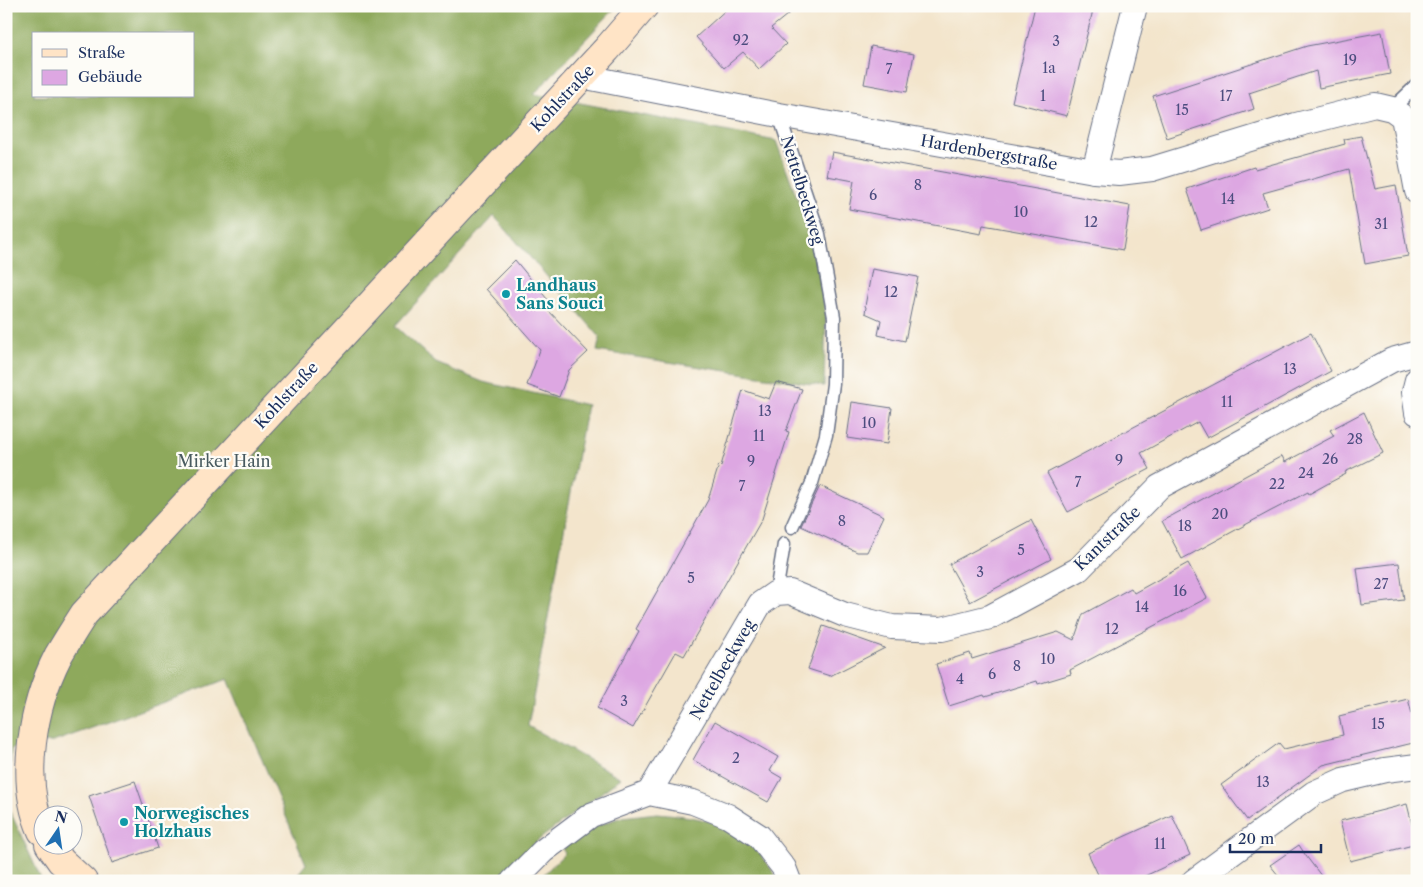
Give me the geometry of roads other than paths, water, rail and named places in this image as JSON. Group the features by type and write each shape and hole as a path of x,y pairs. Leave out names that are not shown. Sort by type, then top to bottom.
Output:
{"street":[{"name":"Kohlstraße","path":"33,804 31,762 38,711 55,664 84,614 644,6"},
{"path":"1094,171 1135,6"},
{"name":"Hardenbergstraße","path":"581,76 780,115 1094,171 1119,173 1152,169 1296,125 1357,109 1375,105 1392,109"},
{"path":"1392,109 1403,117 1414,161 1417,191"},
{"name":"Kantstraße","path":"776,593 790,592 845,615 892,627 942,629 990,617 1079,569 1160,487 1392,360 1417,353"},
{"path":"1417,380 1414,392 1417,414"},
{"name":"Nettelbeckweg","path":"649,793 760,604 776,593"},
{"path":"1194,881 1314,793 1343,780 1385,770 1417,766"},
{"path":"513,881 544,851 591,815 649,793 693,802 728,816 759,836 784,868 789,881"},
{"path":"56,854 83,881"}],"lane":[{"path":"1392,109 1417,85"},
{"name":"Nettelbeckweg","path":"780,115 819,234 834,317 833,384 826,435 812,483 792,527"},
{"path":"776,593 784,544"}],"place":[{"name":"Landhaus Sans Souci","path":"506,294"},
{"name":"Norwegisches Holzhaus","path":"124,822"}],"park label":[{"name":"Mirker Hain","path":"224,461"}]}
